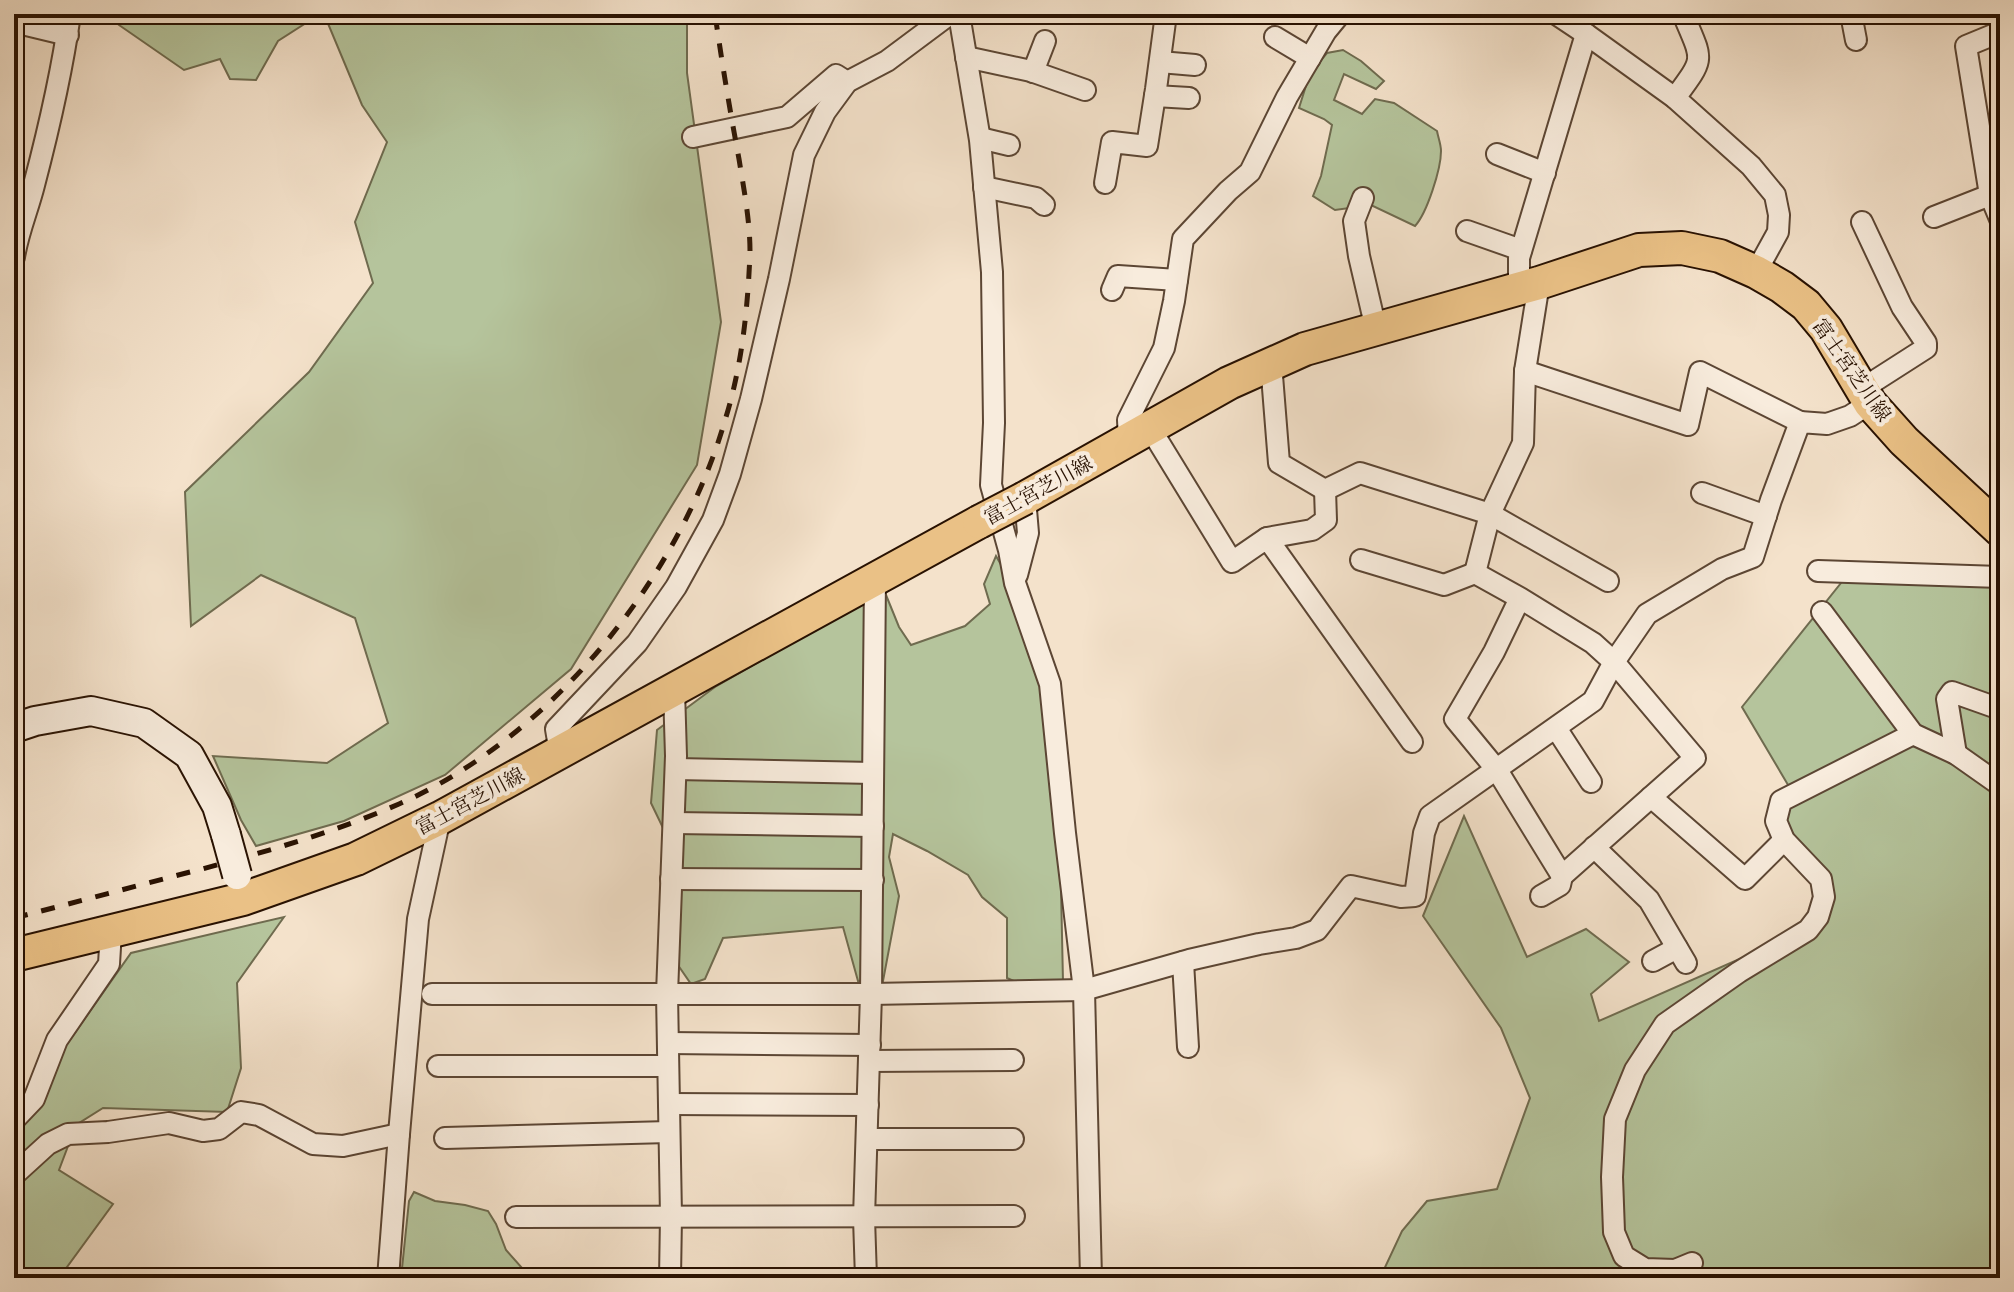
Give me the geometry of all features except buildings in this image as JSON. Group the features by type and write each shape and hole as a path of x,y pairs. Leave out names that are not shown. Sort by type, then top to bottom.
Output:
{"main road":[{"name":"富士宮芝川線","path":"14,955 111,931 240,887 356,859 560,753 1229,383 1271,363 1305,349 1639,250 1682,248 1720,256 1756,272 1806,305 1826,329 1866,396 1904,441 2000,530"}],"street":[{"path":"14,257 24,187 56,99 70,14"},
{"path":"560,753 556,729 637,643 676,587 713,520 730,474 751,399 804,155 825,112 847,82 887,61 950,14"},
{"path":"959,14 980,138 992,272 994,423 991,485 1015,583 1050,684 1084,990 1091,1278"},
{"path":"1105,183 1112,142 1147,146 1166,14"},
{"path":"1325,490 1326,520 1312,530 1267,538 1232,562 1128,420 1164,348 1183,239 1250,172 1287,97 1326,31 1340,14"},
{"path":"1556,14 1675,98 1751,166 1775,195 1778,232 1756,272"},
{"path":"1675,98 1698,67 1700,53 1683,14"},
{"path":"1851,14 1856,40"},
{"path":"14,22 68,35"},
{"path":"2000,32 1966,46 1990,195 2000,219"},
{"path":"1475,573 1490,514 1523,443 1529,285 1519,258 1586,34"},
{"path":"1275,37 1310,58"},
{"path":"1033,72 1045,41"},
{"path":"966,57 1033,72 1085,90"},
{"path":"1160,62 1195,65"},
{"path":"693,137 787,117 836,75 847,82"},
{"path":"1155,96 1189,98"},
{"path":"980,138 1009,145"},
{"path":"1497,154 1545,173"},
{"path":"984,187 1036,198 1044,205"},
{"path":"1934,217 1990,195"},
{"path":"1363,198 1354,221 1376,329"},
{"path":"1525,371 1688,425 1700,372 1800,422 1827,424 1850,416 1866,396 1926,348 1926,343 1902,307 1862,222"},
{"path":"1467,231 1521,250"},
{"path":"1112,290 1118,276 1177,280"},
{"path":"1271,363 1279,463 1325,490"},
{"path":"432,994 871,994 1084,990 1183,962 1296,938 1317,930 1351,886 1401,897 1415,896 1424,833 1430,816 1593,701 1614,662 1647,614 1722,569 1753,557 1800,422"},
{"path":"1325,490 1360,473 1490,514 1608,581"},
{"path":"1702,493 1766,516"},
{"path":"1015,583 1028,533 1025,498"},
{"path":"1267,538 1412,742"},
{"path":"1361,560 1444,585 1475,573"},
{"path":"1818,571 2000,577"},
{"path":"1475,573 1593,643 1614,662 1695,758 1562,876 1560,885 1541,896"},
{"path":"866,1278 864,1218 873,880 875,579"},
{"path":"1520,598 1494,652 1455,719 1497,770 1562,876"},
{"path":"1822,612 1913,734 1956,754 2000,785"},
{"path":"670,1278 667,994 676,769 674,690"},
{"path":"1956,754 1947,699 1952,692 2000,709"},
{"path":"14,728 91,711 144,723 189,755 217,806 240,887"},
{"path":"1556,728 1591,782"},
{"path":"1692,1263 1675,1270 1645,1269 1624,1256 1614,1232 1612,1177 1615,1119 1635,1070 1665,1024 1739,972 1808,930 1818,917 1824,897 1821,879 1784,840 1776,821 1781,801 1913,734"},
{"path":"676,769 873,773"},
{"path":"1651,797 1745,879 1784,840"},
{"path":"388,1278 418,919 440,818"},
{"path":"674,823 873,826"},
{"path":"1594,847 1649,900 1681,956 1653,961"},
{"path":"671,879 873,880"},
{"path":"14,1120 34,1099 57,1040 109,964 111,931"},
{"path":"1183,962 1188,1047"},
{"path":"668,1043 1013,1060"},
{"path":"438,1066 668,1066"},
{"path":"669,1104 868,1105"},
{"path":"14,1175 48,1144 68,1134 169,1123 203,1131 219,1129 241,1112 259,1115 313,1144 343,1146 399,1134"},
{"path":"445,1138 669,1132"},
{"path":"867,1139 1013,1139"},
{"path":"516,1217 1014,1216"}],"green space":[{"path":"125,14 320,14 278,41 256,80 230,79 220,59 184,70 119,25"},
{"path":"324,14 687,14 687,73 721,322 697,465 571,669 445,775 344,821 256,846 213,756 327,763 388,723 355,618 261,575 191,626 185,492 309,372 373,283 355,222 387,142 362,105"},
{"path":"1343,50 1384,81 1376,89 1344,74 1334,100 1362,114 1375,99 1394,103 1437,131 1441,151 1439,168 1428,201 1415,226 1371,205 1335,210 1313,196 1321,176 1332,125 1299,108 1310,73 1327,53"},
{"path":"996,556 1034,622 1060,842 1063,982 1036,991 1007,978 1007,918 982,897 968,875 893,834 889,857 899,896 883,981 858,981 843,927 723,938 705,979 691,984 669,952 678,859 651,803 657,730 715,687 884,590 899,627 911,645 965,626 990,604 984,584"},
{"path":"1845,578 2000,587 2000,777 1983,760 1917,729 1794,795 1742,707"},
{"path":"1899,745 1937,745 2000,792 2000,1278 1380,1278 1402,1231 1427,1201 1497,1189 1530,1098 1501,1028 1423,916 1464,816 1527,957 1586,929 1629,962 1591,994 1599,1021 1819,924 1823,890 1786,837 1784,805"},
{"path":"284,917 237,983 241,1068 227,1112 103,1108 76,1125 59,1170 113,1204 59,1278 14,1278 14,1119 131,953"},
{"path":"414,1192 435,1201 488,1211 506,1250 530,1277 544,1278 401,1278 409,1201"}],"railway":[{"path":"14,918 276,848 399,804 455,774 509,737 558,694 603,645 643,592 677,536 705,477 732,397 740,356 748,294 749,229 715,14"}]}
